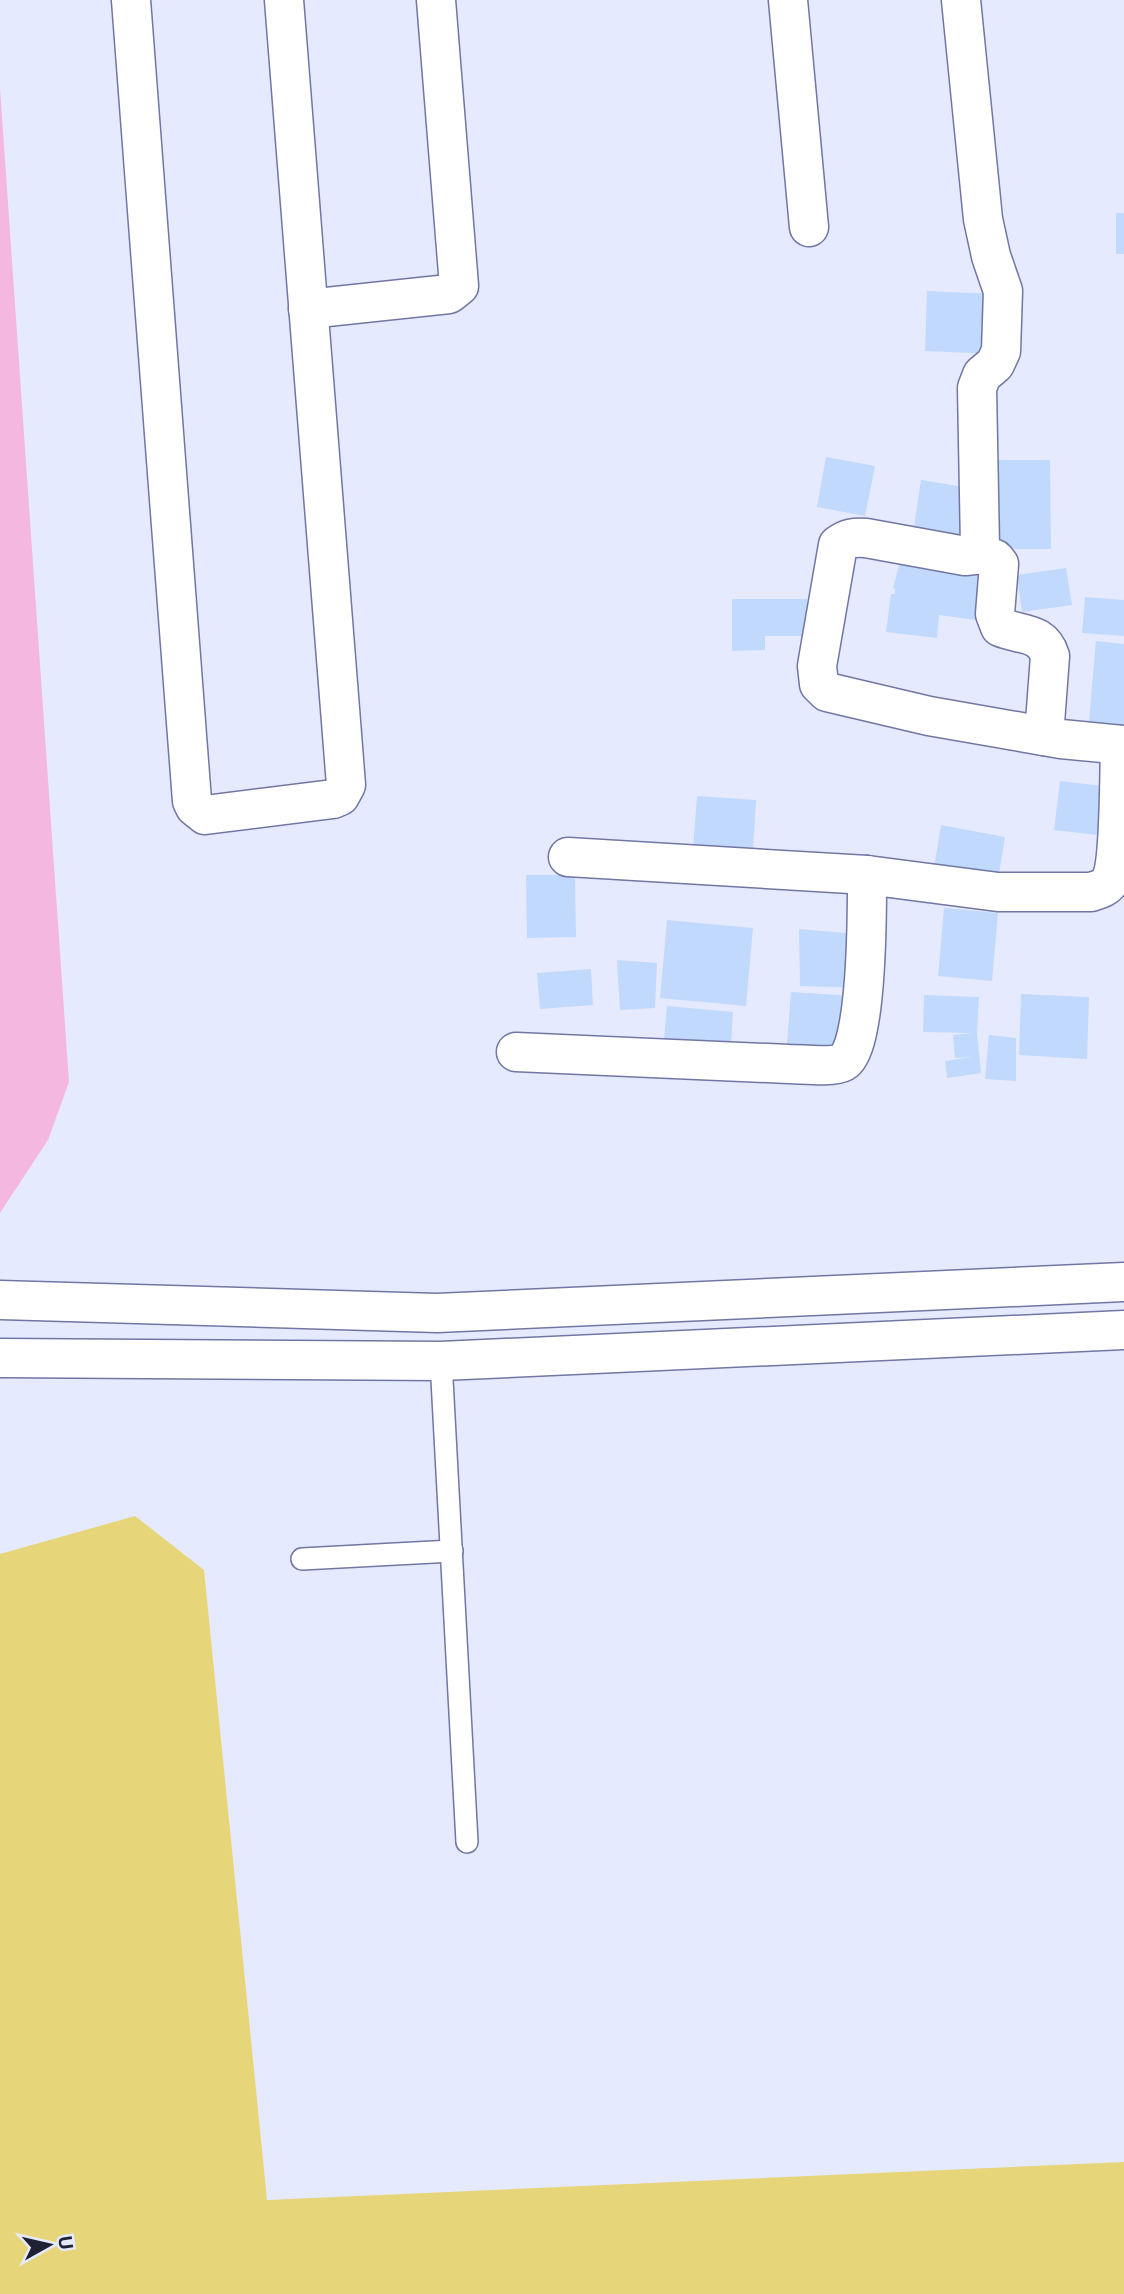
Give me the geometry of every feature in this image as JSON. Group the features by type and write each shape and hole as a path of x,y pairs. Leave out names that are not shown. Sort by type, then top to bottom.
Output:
{"street":[{"path":"131,0 192,800 195,807 205,815 333,799 340,796 346,785 284,0"},
{"path":"308,309 449,294 459,286 436,0"},
{"path":"788,0 809,227"},
{"path":"961,0 983,219 991,256 1003,291 1001,351 995,364 982,375 977,388 980,547 984,554 999,564 995,614 1000,627 1043,641 1050,656 1044,736"},
{"path":"568,857 867,875 998,892 1115,890 1110,881 1115,862 1122,745 1044,736 929,716 827,692 819,684 817,666 838,545 856,537 965,556 984,554"},
{"path":"516,1052 789,1064 845,1061 850,1055 862,1008 867,931 867,875"},
{"path":"0,1300 437,1313 1124,1282"},
{"path":"0,1358 441,1361 1124,1330"}],"lane":[{"path":"441,1361 467,1842"},
{"path":"302,1559 452,1551"}],"shaded area":[{"path":"0,88 69,1082 48,1140 0,1213"},
{"path":"135,1516 204,1570 267,2200 1124,2162 1124,2294 0,2294 0,1554"}],"building":[{"path":"1116,213 1124,213 1124,254 1116,254"},
{"path":"927,291 997,294 995,354 925,351"},
{"path":"826,457 875,466 865,516 817,507"},
{"path":"997,460 1050,460 1051,549 996,549"},
{"path":"921,480 976,489 968,549 912,540"},
{"path":"903,550 924,555 920,568 996,578 990,622 939,615 937,638 886,632 891,594 895,594 893,588"},
{"path":"1066,568 1072,605 1022,612 1017,575"},
{"path":"1085,597 1124,600 1124,636 1082,633"},
{"path":"732,599 807,599 808,636 765,636 765,650 732,651"},
{"path":"1096,641 1124,644 1124,725 1089,721"},
{"path":"1060,781 1111,787 1106,836 1054,830"},
{"path":"697,796 756,800 752,866 692,862"},
{"path":"941,825 1005,837 997,886 933,874"},
{"path":"526,875 575,875 576,937 527,938"},
{"path":"944,908 998,913 992,981 938,976"},
{"path":"667,920 753,928 746,1006 660,998"},
{"path":"799,929 857,934 861,988 800,986"},
{"path":"617,960 657,963 655,1008 620,1010"},
{"path":"591,969 593,1005 540,1009 537,973"},
{"path":"791,992 853,996 850,1048 787,1044"},
{"path":"1021,994 1089,997 1087,1059 1019,1055"},
{"path":"924,995 979,997 977,1034 981,1073 947,1078 945,1061 973,1057 955,1058 953,1035 973,1033 923,1032"},
{"path":"667,1006 733,1012 731,1047 664,1040"},
{"path":"989,1035 1016,1038 1016,1081 985,1079"}]}
